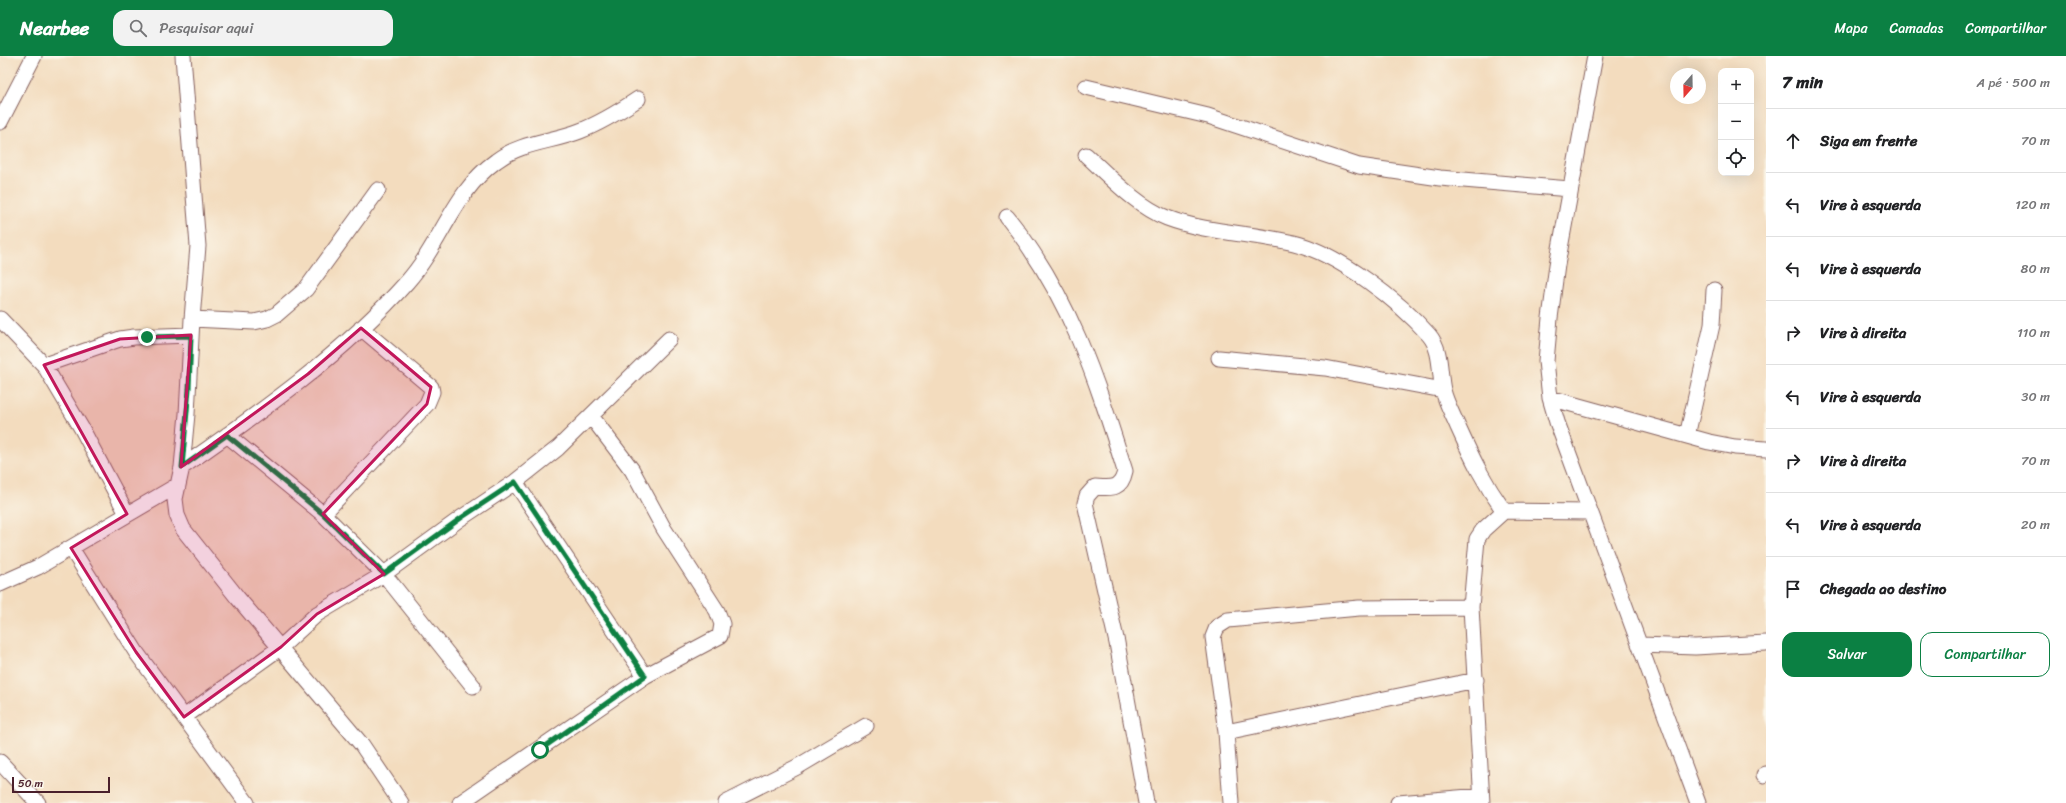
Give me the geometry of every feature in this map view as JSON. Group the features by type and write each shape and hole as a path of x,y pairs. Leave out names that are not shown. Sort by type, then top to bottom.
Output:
{"street":[{"path":"0,122 34,56"},
{"path":"183,56 198,246 188,395 182,467 175,499 176,514 183,529 237,597 281,647 362,745 401,803"},
{"path":"1596,56 1557,265 1546,361 1550,398 1590,512 1641,645 1698,803"},
{"path":"1086,86 1208,116 1359,166 1440,178 1570,189"},
{"path":"182,467 308,374 361,328 407,282 422,264 466,190 495,161 516,148 580,131 604,120 638,99"},
{"path":"1086,156 1147,208 1167,218 1218,230 1299,244 1345,266 1400,306 1431,337 1438,355 1443,390 1479,473 1504,511"},
{"path":"192,319 254,322 267,320 277,314 306,289 378,190"},
{"path":"1007,217 1048,275 1083,346 1125,471 1123,481 1120,484 1116,486 1095,487 1087,496 1085,503 1117,643 1146,803"},
{"path":"1687,436 1712,325 1714,290"},
{"path":"0,319 44,365 82,429 127,514"},
{"path":"323,514 427,404 431,397 431,387 361,328"},
{"path":"44,365 120,339 134,337 191,336"},
{"path":"184,717 281,647 318,614 384,574 461,518 515,482 558,448 669,339"},
{"path":"1220,358 1325,368 1443,390"},
{"path":"1550,398 1687,436 1735,447 1766,449"},
{"path":"460,803 645,676 720,636 722,624 717,611 664,530 632,470 591,416"},
{"path":"227,435 323,514 384,574 474,686"},
{"path":"515,482 645,676"},
{"path":"0,584 38,567 178,485"},
{"path":"1398,803 1482,800 1471,607 1477,539 1483,530 1504,511 1590,512"},
{"path":"71,548 136,652 247,803"},
{"path":"1231,803 1226,732 1213,637 1217,627 1228,620 1359,608 1471,607"},
{"path":"1641,645 1695,647 1766,643"},
{"path":"1226,732 1476,680"},
{"path":"726,803 797,767 866,726"},
{"path":"0,762 38,803"}],"highlighted area":[{"path":"361,328 431,387 427,404 323,514 384,574 317,614 281,647 184,717 136,652 71,548 127,514 44,365 120,339 191,335 181,467 308,374"}],"route":[{"path":"147,337 191,336 189,389 182,467 227,435 323,514 384,574 461,518 515,482 645,676 540,750"}]}
